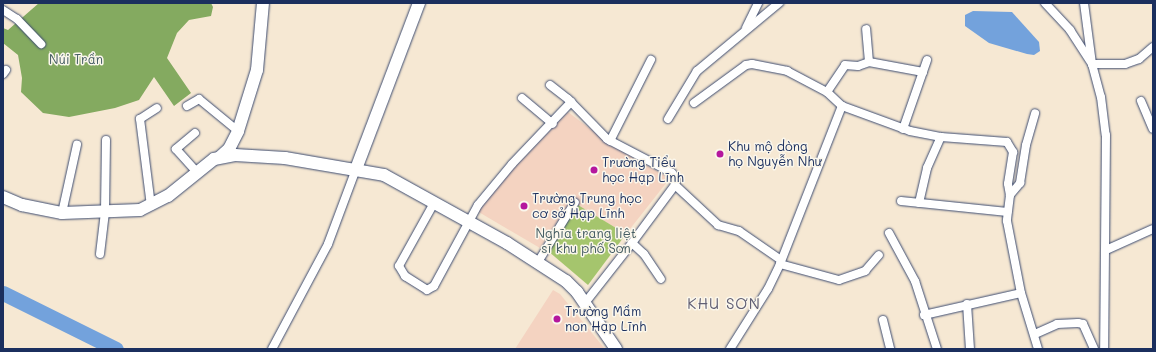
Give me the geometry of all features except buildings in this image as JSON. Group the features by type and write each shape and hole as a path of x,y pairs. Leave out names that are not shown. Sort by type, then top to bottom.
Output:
{"street":[{"path":"3,197 22,205 62,213 105,212 151,206 196,172 220,157 229,149 238,131 257,70 263,3"},
{"path":"272,349 328,244 419,3"},
{"path":"745,31 758,3"},
{"path":"668,119 697,71 779,3"},
{"path":"1084,3 1092,64 1101,97 1106,135 1104,349"},
{"path":"1049,5 1070,30 1092,64"},
{"path":"3,10 17,19 41,44"},
{"path":"866,29 869,62"},
{"path":"1092,64 1125,64 1139,59 1153,47"},
{"path":"610,141 651,60"},
{"path":"903,129 927,60"},
{"path":"827,92 844,65 858,66 869,62 923,72"},
{"path":"694,103 746,65 752,64 787,71 827,92 842,106 903,129 941,138 1007,142 1013,152 1008,184 1010,194 1007,212 1021,293 1035,334 1038,349"},
{"path":"550,85 571,102 610,141 672,174 676,179 674,185 632,243 585,303"},
{"path":"522,98 553,124"},
{"path":"187,106 199,99 238,131"},
{"path":"1141,101 1153,129"},
{"path":"434,203 399,266 403,274 427,290 434,286 478,205 512,164 553,124 571,102"},
{"path":"730,349 768,289 842,106"},
{"path":"151,206 140,119 157,108"},
{"path":"1010,194 1020,183 1026,145 1035,113"},
{"path":"195,133 176,149 196,172"},
{"path":"919,203 928,168 941,138"},
{"path":"100,254 105,212 106,140"},
{"path":"62,213 78,145"},
{"path":"220,157 273,156 356,169 391,178 469,221 538,262 566,281 585,303 616,349"},
{"path":"674,185 718,225 739,231 780,262 839,280 865,270 879,255"},
{"path":"901,201 1007,212"},
{"path":"538,262 575,202"},
{"path":"1106,250 1153,229"},
{"path":"889,233 915,281 924,315 937,349"},
{"path":"632,243 644,254 661,279"},
{"path":"924,315 967,304 1021,293"},
{"path":"967,304 970,349"},
{"path":"883,320 890,349"},
{"path":"1035,334 1057,324 1083,324 1094,349"}],"shaded area":[{"name":"Trường Tiểu học Hạp Lĩnh","path":"568,112 614,147 664,175 667,182 626,234 571,201 540,248 477,211 514,165 521,161"},
{"name":"Trường Mầm non Hạp Lĩnh","path":"553,290 560,294 605,349 515,349"}],"green space":[{"name":"Núi Trần","path":"39,3 211,3 213,7 211,16 189,20 177,33 167,58 191,93 174,106 154,77 139,100 115,108 69,117 43,113 21,92 22,78 18,55 3,43 3,28 8,30"},
{"name":"Nghĩa trang liệt sĩ khu phố Sơn","path":"578,205 626,234 588,285 548,251"}],"water":[{"path":"973,11 1012,12 1039,42 1040,51 1034,55 1027,54 989,43 965,26 965,15"}],"waterway":[{"path":"3,293 116,349"}],"place":[{"name":"Khu mộ dòng họ Nguyễn Như","path":"720,154"},
{"name":"Trường Tiểu học Hạp Lĩnh","path":"594,170"},
{"name":"Trường Trung học cơ sở Hạp Lĩnh","path":"524,206"},
{"name":"Trường Mầm non Hạp Lĩnh","path":"557,319"}],"district":[{"name":"KHU SƠN","path":"724,304"}]}
